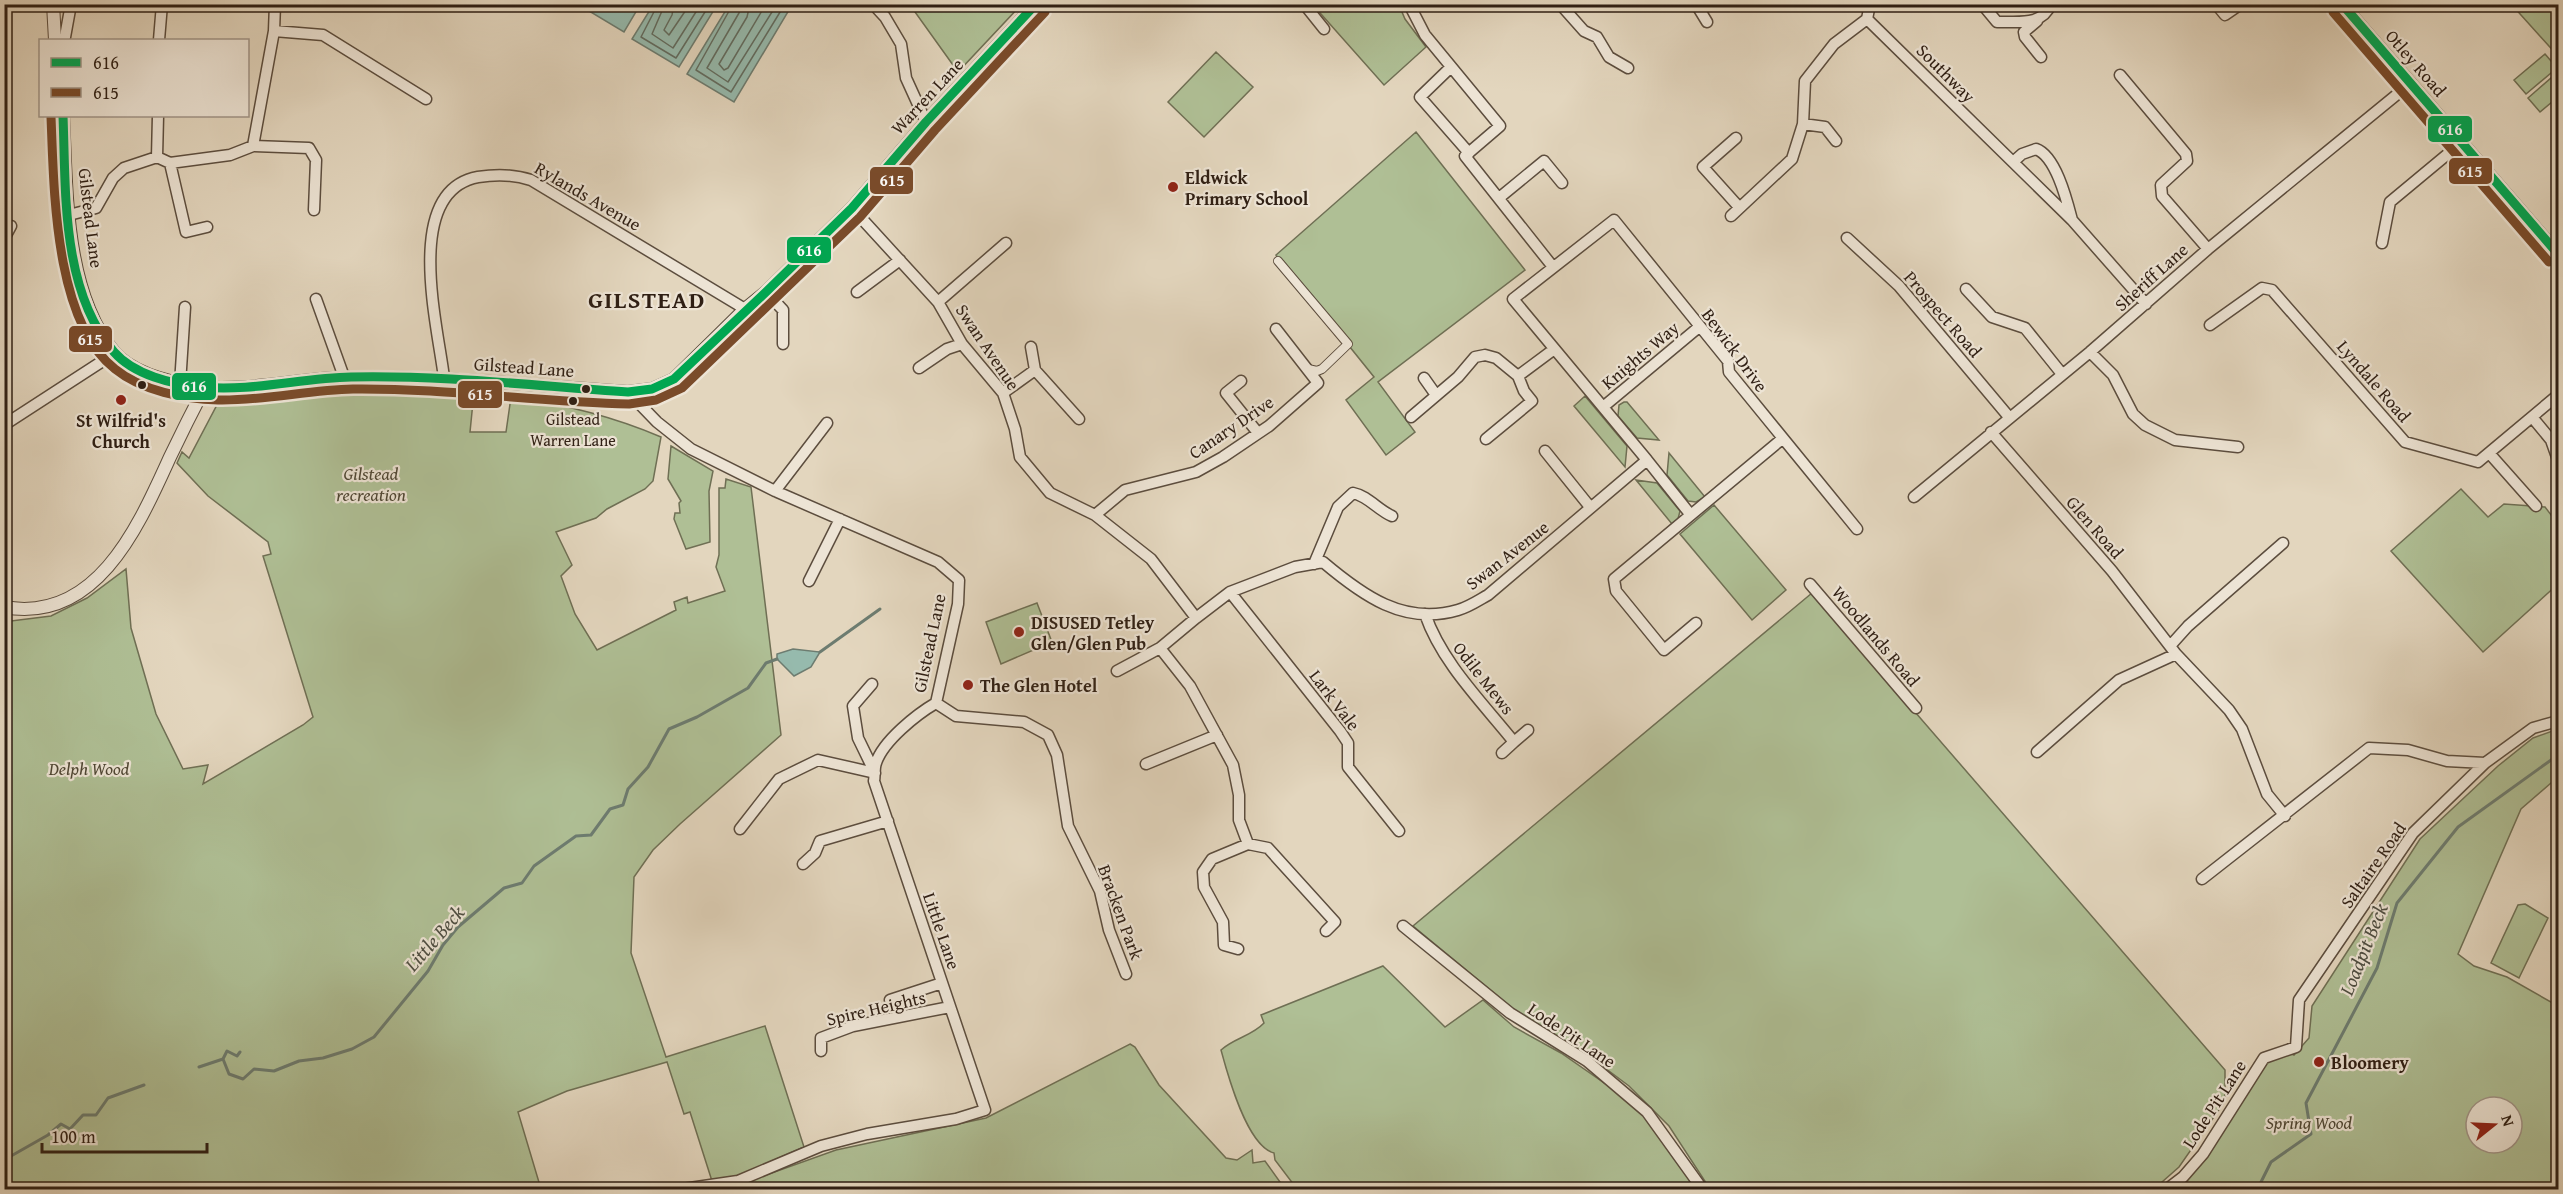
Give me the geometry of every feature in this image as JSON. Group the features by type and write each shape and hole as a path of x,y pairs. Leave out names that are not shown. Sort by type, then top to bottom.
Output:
{"street":[{"path":"53,4 55,39"},
{"path":"62,39 65,37 71,4"},
{"path":"159,39 162,4"},
{"path":"253,146 274,31 275,4"},
{"path":"873,4 885,17 901,44 906,78 926,122"},
{"name":"Warren Lane","path":"628,393 652,390 674,379 745,309 766,292 852,208 926,122 1036,4"},
{"path":"1304,4 1324,29"},
{"path":"1408,4 1425,35 1500,126 1465,156 1553,267 1513,299 1690,513"},
{"path":"1560,4 1584,31 1597,37 1609,57 1628,68"},
{"path":"1696,4 1707,22"},
{"path":"1736,138 1703,167 1734,211 1792,159 1803,124 1805,81 1834,44 1867,19 1870,4"},
{"path":"1982,4 1997,22 2037,21"},
{"path":"2041,57 2024,32 2048,13 2051,4"},
{"path":"2217,4 2225,15 2241,4"},
{"name":"Otley Road","path":"2342,4 2559,254"},
{"name":"Southway","path":"1867,19 2072,220 2146,304"},
{"path":"274,31 323,35 426,99"},
{"path":"1451,67 1420,97 1469,153"},
{"path":"2120,75 2186,154 2187,161 2161,185 2162,196 2208,249"},
{"name":"Sheriff Lane","path":"1914,497 2090,352 2208,249 2411,83"},
{"name":"Gilstead Lane","path":"63,117 69,215 86,299 97,327 115,353 130,365 180,384 205,387 344,377 444,378 628,393 657,422 691,449 775,490 938,562 959,580 958,604 936,703 893,737 876,761"},
{"path":"157,157 158,117"},
{"path":"1803,124 1825,127 1836,141"},
{"path":"2382,243 2390,202 2461,143"},
{"path":"69,215 96,208 113,178 124,168 157,157 170,163 230,155 253,146 309,148 316,160 314,210"},
{"name":"Southway","path":"2013,162 2022,154 2036,149 2048,156 2065,194 2072,220"},
{"path":"1499,198 1544,161 1562,183"},
{"path":"170,163 186,232 207,227"},
{"name":"Rylands Avenue","path":"444,378 429,256 432,224 446,195 466,179 513,174 531,180 745,309"},
{"name":"Swan Avenue","path":"852,208 938,302 962,344 1003,393 1015,429 1020,457 1050,493 1095,515 1151,559 1196,618"},
{"name":"Bewick Drive","path":"1553,267 1614,220 1728,362 1729,372 1857,529"},
{"path":"4,239 11,226"},
{"name":"Prospect Road","path":"1847,238 1899,286 2009,417"},
{"path":"938,302 1006,243"},
{"path":"857,292 900,260"},
{"path":"1276,329 1308,369 1317,371 1348,344 1278,261"},
{"name":"Lyndale Road","path":"2210,325 2246,296 2262,288 2272,290 2405,442 2478,462 2559,395"},
{"path":"1966,289 1992,317 2025,328 2062,374"},
{"path":"766,292 783,310 783,344"},
{"path":"316,299 344,377"},
{"path":"180,384 185,307"},
{"name":"Knights Way","path":"1603,407 1699,327"},
{"path":"919,368 947,349 962,344"},
{"path":"1031,347 1035,370 1079,419"},
{"path":"1518,375 1553,350"},
{"path":"2090,352 2113,375 2133,414 2145,425 2175,440 2238,447"},
{"path":"4,425 115,353"},
{"path":"1411,417 1458,377 1475,357 1485,355 1496,358 1518,375 1524,391 1532,401 1486,439"},
{"name":"Canary Drive","path":"1095,515 1125,490 1196,472 1258,433 1318,383 1308,369"},
{"path":"1003,393 1035,370"},
{"path":"1424,378 1436,394"},
{"path":"1241,381 1226,393 1258,433"},
{"path":"4,607 22,610 65,600 95,581 140,524 205,387"},
{"path":"2532,417 2552,440 2557,457"},
{"path":"775,490 827,423"},
{"name":"Glen Road","path":"1991,432 2112,571 2173,650 2229,710 2242,729 2267,794 2285,816"},
{"path":"1696,623 1664,650 1616,591 1614,579 1690,513 1782,439"},
{"path":"1545,451 1590,507"},
{"path":"2489,453 2536,506"},
{"name":"Swan Avenue","path":"1314,564 1323,562 1349,584 1385,606 1425,614 1459,610 1488,595 1550,546 1590,507 1647,460"},
{"path":"1117,670 1160,648 1230,592 1295,567 1314,564 1338,507 1353,493 1363,495 1379,511 1392,516"},
{"path":"810,581 840,519"},
{"path":"2037,752 2119,680 2173,650 2188,626 2283,543"},
{"name":"Woodlands Road","path":"1810,584 1916,708"},
{"name":"Lark Vale","path":"1230,592 1348,742 1348,767 1400,831"},
{"name":"Odile Mews","path":"1425,614 1432,636 1444,656 1514,742 1528,730"},
{"path":"1160,648 1190,686 1233,765 1239,795 1239,820 1248,844"},
{"path":"872,684 853,706 858,738 875,773"},
{"name":"Bracken Park","path":"936,703 956,716 1024,722 1048,735 1057,754 1068,826 1100,891 1109,930 1126,974"},
{"name":"Saltaire Road","path":"2296,1047 2299,1000 2413,833 2486,763 2533,728 2559,721"},
{"path":"1146,764 1217,735"},
{"path":"1502,753 1514,742"},
{"path":"2202,879 2369,748 2408,750 2447,761 2486,763"},
{"path":"741,829 779,779 818,760 875,773"},
{"name":"Little Lane","path":"676,1190 738,1181 833,1143 867,1134 956,1119 985,1110 874,782 876,761"},
{"path":"803,864 815,853 820,841 888,821"},
{"path":"1238,949 1222,950 1223,922 1204,886 1203,872 1212,859 1248,844 1268,848 1335,922 1326,931"},
{"name":"Lode Pit Lane","path":"1403,926 1510,1013 1587,1061 1647,1112 1704,1190"},
{"path":"890,1000 942,983"},
{"name":"Spire Heights","path":"821,1051 821,1038 853,1026 950,1007"},
{"name":"Lode Pit Lane","path":"2166,1190 2183,1177 2203,1154 2264,1058 2296,1047"}],"green space":[{"path":"910,5 1021,5 958,72"},
{"path":"1313,5 1399,5 1405,19 1426,47 1384,85"},
{"path":"2512,5 2558,5 2558,56"},
{"path":"1216,52 1253,87 1204,137 1168,102"},
{"path":"2545,54 2557,68 2526,94 2514,80"},
{"path":"2558,72 2558,97 2540,112 2528,98"},
{"path":"1416,132 1525,270 1378,382 1415,432 1386,455 1346,400 1374,377 1276,255"},
{"path":"294,392 474,392 470,432 506,432 511,397 588,412 661,437 653,481 645,489 607,509 596,518 556,532 572,565 561,576 575,614 597,650 676,610 674,602 687,597 688,603 725,591 716,567 719,555 719,488 725,488 726,479 751,487 781,735 653,850 634,877 631,953 666,1057 765,1026 804,1147 740,1175 712,1181 690,1112 684,1114 667,1062 567,1091 518,1112 541,1189 5,1189 4,618 11,621 51,616 87,598 126,569 131,628 156,714 183,769 208,765 203,784 303,725 313,717 263,556 271,554 268,542 208,496 177,463 182,452 189,458 218,403"},
{"path":"1585,396 1627,446 1625,467 1574,406"},
{"path":"1627,402 1659,440 1637,438 1618,416 1619,405"},
{"path":"671,446 713,471 709,491 710,542 686,549 674,519 675,513 680,513 679,503 681,501 668,479"},
{"path":"1669,453 1705,497 1696,502 1688,501 1667,475"},
{"path":"1636,480 1657,483 1680,511 1678,519 1672,524"},
{"path":"2461,489 2488,517 2504,504 2545,507 2558,524 2558,584 2483,652 2391,551"},
{"path":"1714,505 1786,590 1752,620 1680,534"},
{"path":"1812,593 2225,1070 2225,1101 2179,1167 2154,1189 1710,1189 1669,1126 1629,1086 1585,1053 1516,1011 1413,926"},
{"name":"DISUSED Tetley Glen/Glen Pub","path":"1037,603 1052,642 1001,664 986,622"},
{"name":"Spring Wood","path":"2558,729 2558,777 2521,809 2458,954 2474,966 2507,977 2558,1006 2558,1189 2170,1190 2263,1065 2281,1053 2294,1055 2309,1038 2312,1006 2420,839 2498,766 2533,738"},
{"path":"2525,904 2548,918 2519,978 2491,963 2518,905"},
{"path":"1383,966 1445,1027 1483,1000 1514,1027 1561,1053 1620,1094 1647,1119 1698,1189 1297,1189 1275,1160 1274,1153 1264,1148 1247,1124 1221,1050 1264,1023 1261,1015"},
{"path":"1130,1044 1135,1047 1159,1085 1226,1158 1237,1160 1252,1150 1253,1163 1265,1161 1285,1189 712,1190 738,1185 836,1150 986,1118"}],"water":[{"path":"579,5 640,5 624,32"},
{"path":"653,5 717,5 679,67 632,39"},
{"path":"729,5 792,5 734,102 687,74"},
{"path":"793,649 820,652 811,667 794,676 777,659 777,654"}],"waterway":[{"name":"Little Beck","path":"820,652 880,609"},
{"name":"Little Beck","path":"199,1067 223,1059 229,1074 243,1079 254,1069 274,1071 299,1061 323,1058 352,1049 374,1037 428,971 443,945 458,927 504,888 522,883 534,866 576,836 591,835 610,809 623,805 628,789 648,767 669,729 697,717 748,688 766,663 777,659"},
{"name":"Loadpit Beck","path":"2257,1190 2271,1162 2311,1134 2306,1103 2377,968 2397,903 2458,827 2558,755"},
{"path":"223,1059 227,1051 237,1056 240,1052"},
{"name":"Little Beck","path":"4,1160 48,1135 61,1124 70,1129 83,1115 96,1115 108,1098 144,1085"}],"transit line":[{"name":"616","path":"63,117 66,208 75,270 84,300 97,327 114,352 132,367 178,384 220,388 332,378 386,377 455,379 628,392 652,389 674,379 766,292 852,208 926,122 1036,4"},
{"name":"616","path":"2342,4 2558,254"},
{"name":"615","path":"51,117 56,215 69,287 80,319 95,347 115,369 138,383 178,396 218,400 252,399 336,390 388,389 629,404 656,400 682,388 860,217 935,130 1045,12"},
{"name":"615","path":"2333,12 2549,262"}],"place":[{"name":"Eldwick Primary School","path":"1173,187"},
{"name":"St Wilfrid's Church","path":"121,400"},
{"name":"Gilstead Warren Lane","path":"573,401"},
{"name":"DISUSED Tetley Glen/Glen Pub","path":"1019,632"},
{"name":"The Glen Hotel","path":"968,685"},
{"name":"Bloomery","path":"2319,1062"}],"district":[{"name":"GILSTEAD","path":"647,299"}],"park label":[{"name":"Gilstead recreation","path":"371,483"},
{"name":"Delph Wood","path":"89,768"}]}
